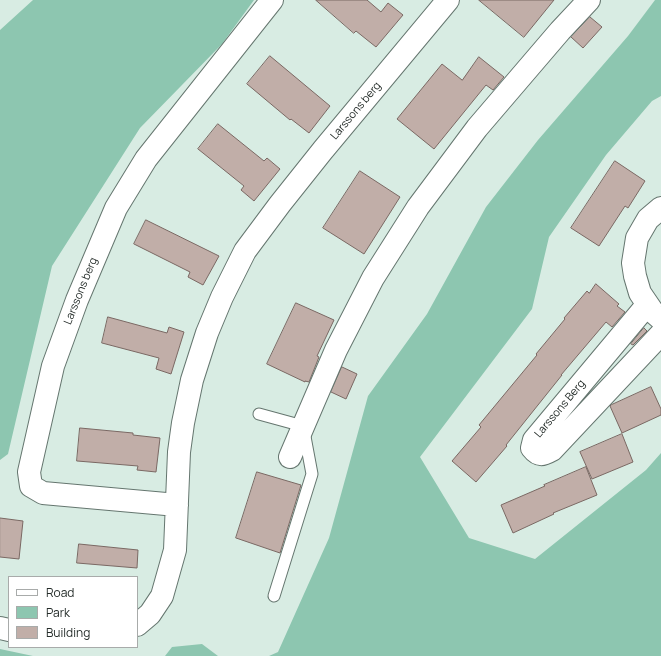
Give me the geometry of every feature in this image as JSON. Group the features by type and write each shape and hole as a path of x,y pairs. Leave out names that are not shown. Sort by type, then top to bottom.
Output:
{"street":[{"name":"Larssons berg","path":"177,505 43,493 31,486 29,472 53,366 77,300 116,208 146,158 272,0"},
{"path":"290,457 336,350 373,278 418,207 477,128 560,31 589,0"},
{"name":"Larssons berg","path":"138,624 150,614 162,596 175,550 179,452 183,423 192,380 222,297 245,251 280,204 440,3"},
{"path":"654,312 640,293 632,263 637,238 648,219 661,208"},
{"name":"Larssons Berg","path":"654,312 534,440 532,448 536,453 544,454 552,450 661,334"}],"lane":[{"path":"259,414 303,426 312,474 274,596"}],"green space":[{"path":"33,0 254,0 222,44 140,128 52,266 8,454 0,460 0,30"},
{"path":"655,0 661,0 661,96 652,101 606,155 549,237 532,309 420,457 469,538 535,559 646,470 661,453 661,656 269,656 278,652 329,538 368,396 427,314 486,207 538,140 628,36"},
{"path":"202,644 218,656 165,656 172,647"},
{"path":"0,649 33,656 0,656"}],"building":[{"path":"316,0 367,0 381,12 388,3 403,15 376,47 356,31 354,33"},
{"path":"479,0 554,0 524,37"},
{"path":"590,17 602,27 583,48 571,37"},
{"path":"270,56 330,106 309,133 291,119 290,120 247,84"},
{"path":"479,57 504,77 493,90 486,85 434,149 397,119 442,64 462,80"},
{"path":"218,124 264,161 267,158 280,169 254,201 241,190 244,186 198,149"},
{"path":"615,161 645,181 628,208 625,206 599,246 571,228"},
{"path":"360,171 400,197 364,254 323,228"},
{"path":"146,220 219,256 203,285 188,277 190,272 134,244"},
{"path":"596,284 619,304 617,306 625,312 612,327 606,322 561,375 506,445 507,446 476,482 452,461 481,427 479,425 537,355 536,354 565,319 564,318 587,291 589,293"},
{"path":"296,303 334,320 317,356 319,357 309,382 305,382 267,364"},
{"path":"108,317 167,333 169,327 184,332 171,374 156,369 159,358 102,343"},
{"path":"644,328 647,331 633,345 631,344"},
{"path":"342,367 357,374 346,399 331,392"},
{"path":"651,387 661,409 661,415 622,433 610,406"},
{"path":"80,428 133,433 133,435 160,438 156,472 137,470 138,466 77,461"},
{"path":"622,434 633,462 592,479 580,452"},
{"path":"586,467 597,495 553,513 554,514 513,533 501,505"},
{"path":"257,472 301,485 280,553 236,538"},
{"path":"0,518 23,521 19,559 0,557"},
{"path":"79,544 138,550 137,568 77,563"}]}
